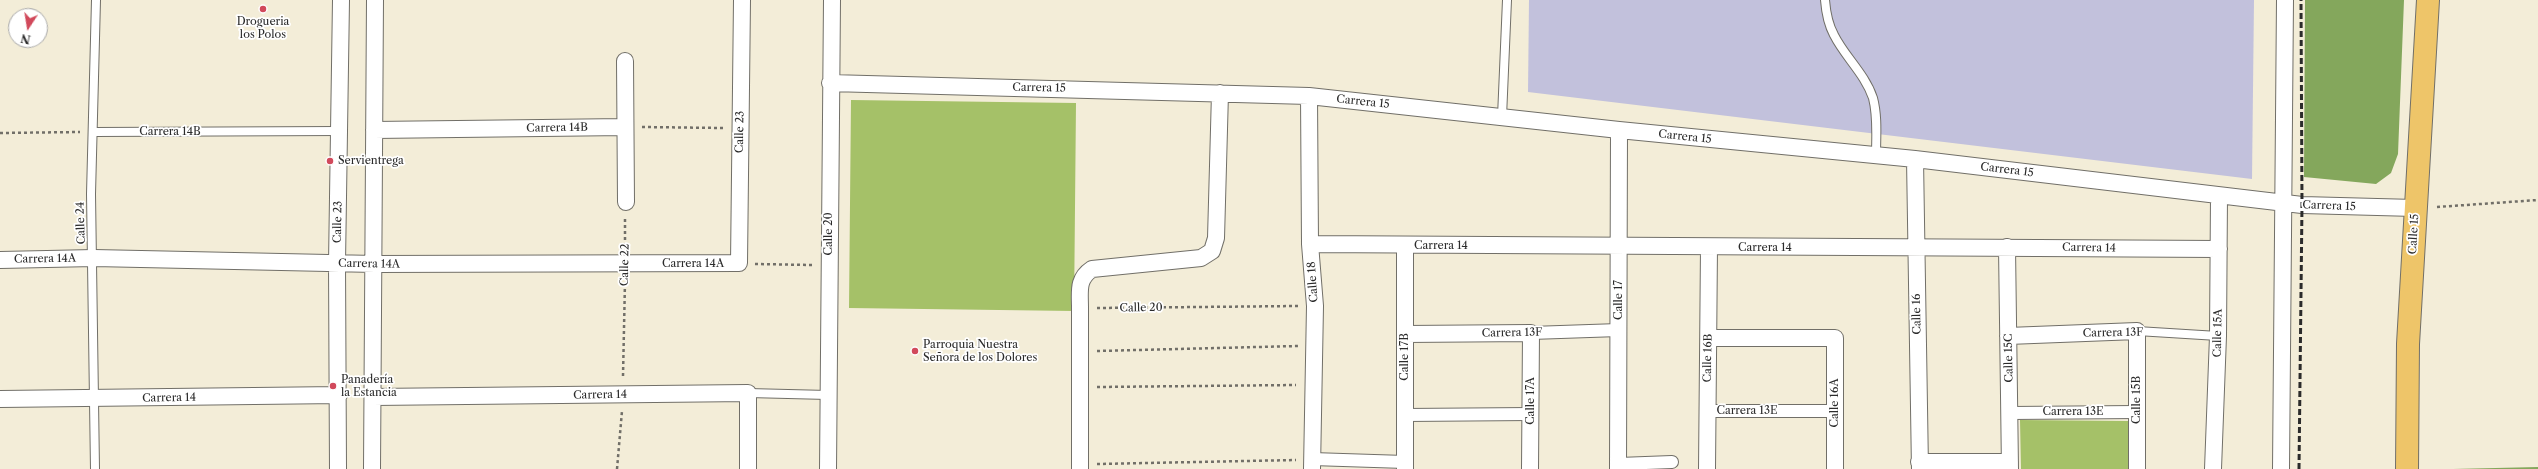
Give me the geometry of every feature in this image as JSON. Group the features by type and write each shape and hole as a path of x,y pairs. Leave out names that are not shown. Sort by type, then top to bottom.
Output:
{"main road":[{"name":"Calle 15","path":"2407,469 2408,344 2428,0"}],"street":[{"name":"Calle 23","path":"338,469 339,395 337,263 341,131 341,0"},
{"path":"372,469 375,264 375,0"},
{"name":"Calle 23","path":"739,264 742,0"},
{"name":"Calle 20","path":"828,469 830,83 832,0"},
{"path":"2281,469 2285,0"},
{"path":"625,61 626,202"},
{"name":"Carrera 15","path":"830,83 1309,96 1619,130 1915,159 2284,203 2415,208"},
{"path":"1080,467 1082,387 1080,351 1080,285 1083,275 1092,269 1201,258 1212,251 1216,238 1220,93"},
{"name":"Calle 18","path":"1309,96 1310,244 1315,306 1312,464"},
{"name":"Carrera 14B","path":"374,130 625,127"},
{"name":"Calle 17","path":"1618,466 1619,130"},
{"name":"Calle 16","path":"1915,159 1919,465"},
{"name":"Calle 15A","path":"2213,469 2218,336 2219,196"},
{"name":"Carrera 14","path":"1310,244 1405,246 1917,249 2007,247 2219,249"},
{"name":"Calle 17B","path":"1405,246 1405,465"},
{"name":"Calle 16B","path":"1708,469 1709,247"},
{"name":"Calle 15C","path":"2007,247 2010,466"},
{"name":"Carrera 14A","path":"0,260 94,258 375,264 739,264"},
{"name":"Carrera 13F","path":"1405,334 1531,333 1619,330"},
{"name":"Carrera 13F","path":"2008,336 2137,331"},
{"name":"Calle 15B","path":"2137,331 2137,469"},
{"name":"Calle 17A","path":"1530,469 1531,333"},
{"name":"Calle 16A","path":"1709,338 1835,338 1835,469"},
{"path":"748,394 748,469"},
{"name":"Carrera 14","path":"373,397 748,394"},
{"name":"Carrera 14","path":"0,399 339,395"},
{"name":"Carrera 13E","path":"1708,411 1834,411"},
{"name":"Carrera 13E","path":"2010,413 2137,412"},
{"path":"1405,415 1531,414"},
{"path":"1618,466 1672,462"},
{"path":"1312,464 1405,465"},
{"path":"1919,465 2010,466"}],"lane":[{"name":"Calle 24","path":"95,469 94,258 91,194 96,0"},
{"path":"1502,117 1507,0"},
{"path":"1825,0 1827,18 1834,36 1865,81 1872,98 1876,117 1876,156"},
{"name":"Carrera 14B","path":"93,132 341,131"},
{"name":"Carrera 13F","path":"2137,331 2218,336"},
{"name":"Carrera 14","path":"748,394 828,394"}],"path":[{"path":"625,127 740,128"},
{"path":"0,133 93,132"},
{"path":"2415,208 2538,200"},
{"name":"Calle 22","path":"617,469 623,394 626,202"},
{"path":"739,264 829,265"},
{"name":"Calle 20","path":"1080,308 1315,306"},
{"path":"1080,351 1314,346"},
{"path":"1082,387 1314,385"},
{"path":"1080,467 1312,464"}],"shaded area":[{"path":"1529,0 2254,0 2252,179 1528,92"}],"green space":[{"path":"2305,0 2404,0 2398,154 2391,173 2376,184 2304,177"},
{"path":"851,100 1076,103 1074,311 849,308"},
{"path":"2020,420 2128,421 2128,469 2021,469"},
{"path":"2538,467 2538,469 2453,469"}],"railway":[{"path":"2299,469 2302,205 2301,0"}],"place":[{"name":"Drogueria los Polos","path":"263,9"},
{"name":"Servientrega","path":"330,161"},
{"name":"Parroquia Nuestra Señora de los Dolores","path":"915,351"},
{"name":"Panadería la Estancia","path":"333,386"}]}
